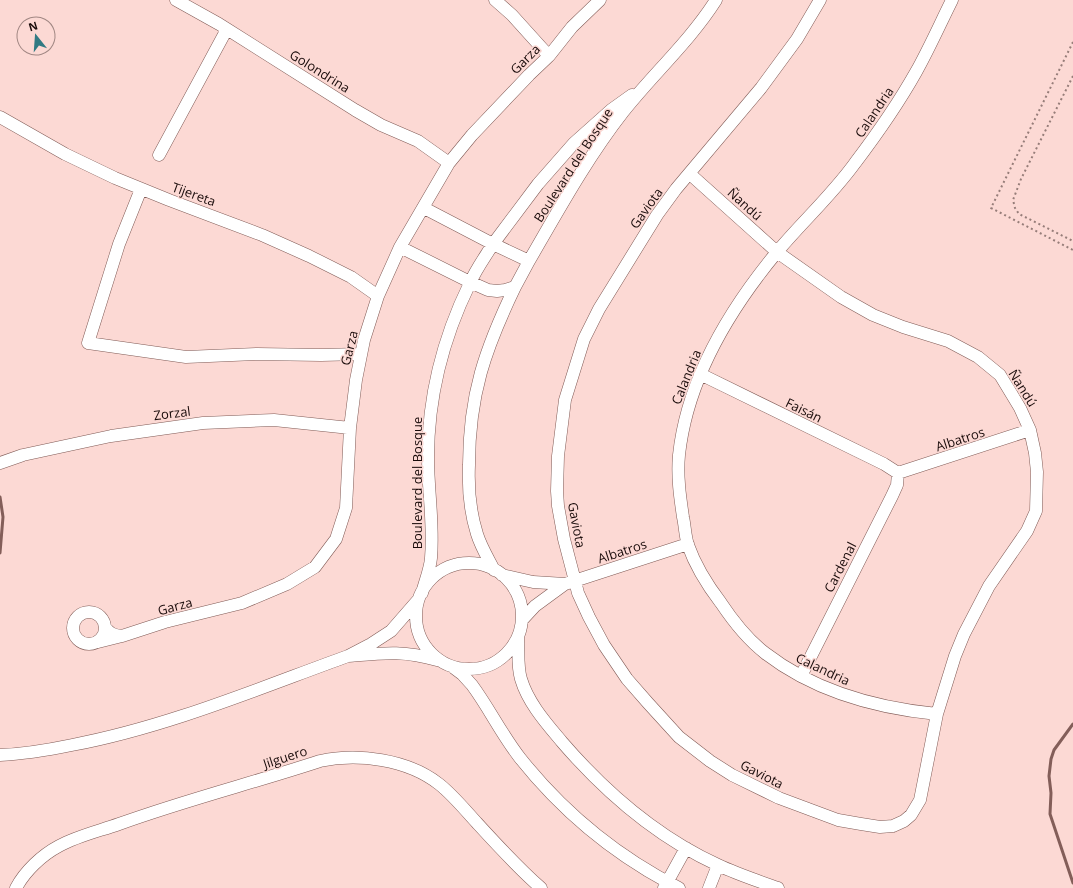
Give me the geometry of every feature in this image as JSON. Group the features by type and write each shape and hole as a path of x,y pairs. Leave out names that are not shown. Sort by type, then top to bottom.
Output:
{"street":[{"name":"Golondrina","path":"176,0 227,29 355,110 381,125 418,140 449,163"},
{"path":"495,0 512,15 549,56"},
{"name":"Garza","path":"98,642 165,622 242,603 287,584 314,567 336,539 346,508 350,428 361,354 378,296 400,247 449,163 472,135 549,56 572,27 600,0"},
{"name":"Boulevard del Bosque","path":"515,287 565,199 604,138 644,86 703,20 716,0"},
{"name":"Gaviota","path":"820,0 797,39 761,88 657,215 599,309 584,339 565,400 558,456 558,506 570,582 578,593 589,617 615,661 638,692 679,737 710,761 732,775 779,798 806,809 838,820 880,827 893,826 911,815 920,800 937,714"},
{"name":"Calandria","path":"937,714 908,711 871,703 841,694 801,676 766,654 737,625 710,587 688,544 680,500 679,456 682,429 700,374 735,309 777,252 855,165 917,72 952,0"},
{"path":"159,155 227,29"},
{"name":"Boulevard del Bosque","path":"420,597 431,559 432,547 428,458 432,402 436,378 443,352 452,324 470,282 493,244 538,184 574,143 612,110 644,86"},
{"name":"Tijereta","path":"0,117 65,154 141,189 262,235 309,256 351,277 378,296"},
{"name":"Ñandú","path":"690,174 777,252 841,297 873,315 903,327 948,341 978,357 1000,375 1020,408 1030,430 1035,453 1037,472 1036,511 1027,531 989,586 969,622 955,656 937,714"},
{"path":"141,189 119,244 88,343 186,357 257,354 361,354"},
{"path":"424,208 529,261"},
{"path":"400,247 488,290 497,292 515,287"},
{"path":"515,287 492,336 477,384 470,429 468,476 473,519 482,548 498,572 514,587 518,595 522,611 522,620 518,637 519,668 521,679 534,705 554,732 593,775 640,818 686,848 718,865 778,888"},
{"name":"Faisán","path":"700,374 896,472"},
{"name":"Zorzal","path":"0,463 23,455 111,436 203,423 274,420 350,428"},
{"name":"Albatros","path":"896,472 1030,430"},
{"name":"Cardenal","path":"801,676 892,496 896,484 896,472"},
{"name":"Albatros","path":"570,582 688,544"},
{"path":"0,754 34,752 86,742 162,724 348,656 371,644 390,631 420,597 433,578 449,568 467,564 486,566 498,572 533,582 570,582"},
{"path":"522,620 535,606 570,582"},
{"path":"420,597 417,623 421,639 431,653 462,674 472,685 520,758 561,802 597,835 666,885 679,888"},
{"path":"105,627 104,635 94,644 86,644 78,639 74,632 75,624 79,617 87,613 91,613 102,619 105,627 113,635 122,636"},
{"path":"348,656 389,652 404,653 420,655 469,669 486,666 502,658 509,652 518,637"},
{"name":"Jilguero","path":"16,888 22,877 46,854 59,845 76,838 160,809 320,761 333,758 349,758 380,760 406,767 439,784 451,795 511,861 541,888"},
{"path":"666,885 686,848"},
{"path":"709,888 718,865"}],"path":[{"path":"1073,42 990,208 1073,250"},
{"path":"1073,76 1021,179 1013,200 1015,208 1019,214 1073,240"}],"waterway":[{"path":"0,497 3,517 0,553"},
{"path":"1073,724 1054,750 1051,759 1049,776 1051,793 1050,814 1073,883"}]}
